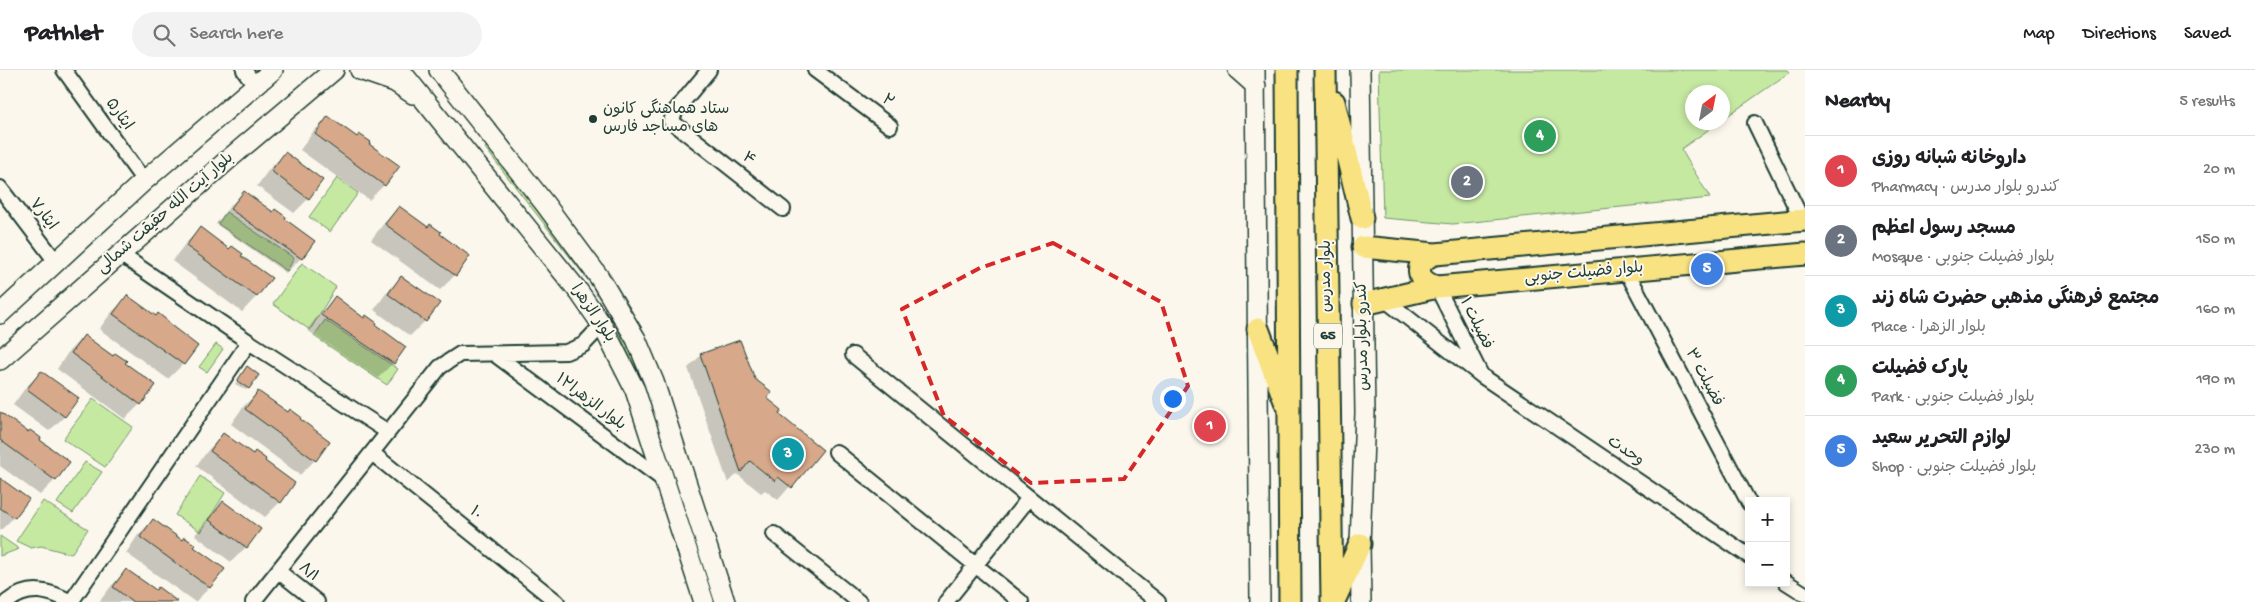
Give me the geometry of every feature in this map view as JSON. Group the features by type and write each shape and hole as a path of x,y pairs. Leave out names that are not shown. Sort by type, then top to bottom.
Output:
{"main road":[{"path":"0,314 144,181 250,78 273,70"},
{"path":"360,70 395,82 426,103"},
{"name":"بلوار الزهرا","path":"400,70 578,292 602,325 635,390 704,602"},
{"path":"1238,70 1256,78 1260,602"},
{"path":"1287,70 1290,602"},
{"path":"1326,70 1362,218"},
{"name":"بلوار مدرس","path":"1326,70 1333,602"},
{"name":"کندرو بلوار مدرس","path":"1360,70 1362,247 1374,301 1365,413 1360,544 1361,602"},
{"name":"بلوار الزهرا","path":"443,72 593,270 636,338 654,382 725,602"},
{"name":"بلوار آیت الله حقیقت شمالی","path":"0,360 322,74"},
{"name":"بلوار فضیلت جنوبی","path":"1362,247 1435,254 1803,220"},
{"path":"1698,229 1700,264"},
{"path":"1435,254 1427,256 1421,263 1420,271 1422,279 1429,285 1437,287"},
{"name":"بلوار فضیلت جنوبی","path":"1374,301 1437,287 1805,254"},
{"path":"1258,329 1290,414"},
{"path":"1333,602 1360,544"}],"street":[{"name":"ایثار۵","path":"64,70 144,181"},
{"name":"۴","path":"709,70 676,110 671,121 784,209"},
{"name":"۲","path":"815,70 890,126"},
{"path":"1755,123 1803,220"},
{"name":"ایثار۷","path":"0,188 56,263"},
{"path":"120,254 249,342 388,432"},
{"name":"فضیلت ۳","path":"1626,270 1746,497"},
{"name":"فضیلت ۱","path":"1437,287 1482,376"},
{"name":"وحدت","path":"1374,301 1745,553"},
{"path":"253,602 440,367 460,354 566,352 582,345 602,325"},
{"path":"7,602 14,597 33,591 52,592 71,602 249,342"},
{"name":"بلوار الزهرا۱۲","path":"494,353 665,481"},
{"path":"853,355 1158,602"},
{"path":"836,452 1021,602"},
{"name":"۱۰","path":"372,453 557,602"},
{"path":"946,602 1029,498"},
{"path":"774,534 859,602"},
{"name":"۸/۱","path":"278,571 317,602"},
{"path":"1790,582 1805,594"}],"highlighted area":[{"path":"1053,243 1161,302 1188,386 1124,479 1031,483 944,416 902,309 980,268"}],"green space":[{"path":"1379,70 1788,70 1790,72 1730,114 1730,85 1685,85 1685,130 1708,130 1681,149 1710,198 1453,224 1383,218"},
{"path":"489,145 600,288 628,334 721,602 710,602 645,397 620,334 598,293 485,148"},
{"path":"337,178 358,193 330,232 309,217"},
{"path":"226,212 294,258 287,271 218,224"},
{"path":"302,263 336,287 310,330 273,304"},
{"path":"325,320 398,369 387,385 314,336"},
{"path":"216,344 223,349 207,372 199,367"},
{"path":"93,399 133,427 105,467 63,439"},
{"path":"85,462 102,472 73,513 57,503"},
{"path":"200,476 225,493 201,532 175,515"},
{"path":"43,501 88,529 71,554 41,546 31,548 16,541"},
{"path":"0,536 19,549 0,556"}],"building":[{"path":"328,116 357,137 359,134 371,142 369,144 400,166 385,186 315,134"},
{"path":"285,152 323,180 309,199 271,171"},
{"path":"244,191 273,212 275,209 286,217 285,219 315,241 302,259 230,209"},
{"path":"399,206 428,227 430,224 441,232 440,234 470,256 456,276 385,224"},
{"path":"200,227 229,249 232,246 243,254 241,256 272,278 257,297 186,246"},
{"path":"401,276 440,303 426,322 388,294"},
{"path":"127,295 156,316 158,313 198,346 184,365 113,314"},
{"path":"335,296 364,318 366,315 377,323 376,325 406,347 394,364 321,315"},
{"path":"84,335 113,356 115,353 127,361 125,363 156,385 141,405 71,353"},
{"path":"740,340 755,379 772,392 767,398 782,410 779,414 823,450 792,488 778,477 775,481 750,461 741,472 700,354"},
{"path":"247,366 259,375 249,389 237,381"},
{"path":"41,371 79,398 65,417 27,389"},
{"path":"258,391 288,412 290,409 301,417 300,419 330,441 316,461 245,409"},
{"path":"0,412 28,432 30,430 41,438 40,440 70,462 56,481 0,440"},
{"path":"223,433 253,454 255,451 266,459 265,461 295,483 281,503 210,451"},
{"path":"0,478 29,499 15,518 0,508"},
{"path":"223,501 261,529 247,548 209,520"},
{"path":"153,519 182,540 184,537 196,545 194,547 225,569 210,588 140,537"},
{"path":"126,569 156,590 158,587 178,602 133,602 113,587"}],"place":[{"name":"ستاد هماهنگی کانون های مساجد فارس","path":"593,119"},
{"name":"پارک فضیلت","path":"1540,136"},
{"name":"مسجد رسول اعظم","path":"1467,182"},
{"name":"لوازم التحریر سعید","path":"1707,269"},
{"name":"داروخانه شبانه روزی","path":"1210,426"},
{"name":"مجتمع فرهنگی مذهبی حضرت شاه زند","path":"788,454"}]}
